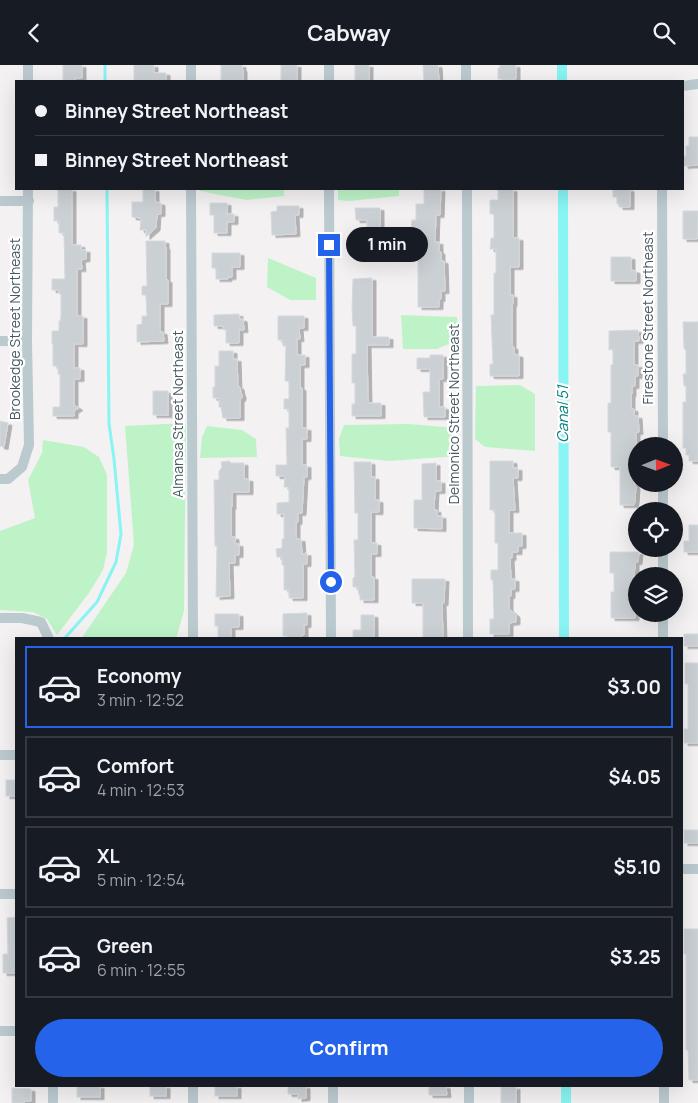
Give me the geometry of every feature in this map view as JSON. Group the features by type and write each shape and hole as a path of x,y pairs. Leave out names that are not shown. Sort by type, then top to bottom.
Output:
{"street":[{"path":"28,65 28,80"},
{"path":"191,65 191,80"},
{"path":"329,65 329,80"},
{"path":"466,65 466,80"},
{"path":"684,86 698,84"},
{"name":"Brookedge Street Northeast","path":"0,479 8,479 22,467 29,445 28,190"},
{"name":"Almansa Street Northeast","path":"191,190 193,637"},
{"path":"329,190 331,637"},
{"name":"Delmonico Street Northeast","path":"466,190 468,637"},
{"name":"Firestone Street Northeast","path":"662,190 662,437"},
{"path":"0,201 28,201"},
{"path":"0,341 28,341"},
{"path":"0,618 22,618 41,622 48,637"},
{"path":"663,622 663,637"},
{"path":"0,755 15,755"},
{"path":"683,869 698,869"},
{"path":"0,894 15,894"},
{"path":"0,1031 15,1031"},
{"path":"53,1087 53,1103"},
{"path":"193,1087 193,1103"},
{"path":"333,1087 333,1103"},
{"path":"469,1087 469,1103"},
{"path":"664,1087 664,1103"}],"green space":[{"path":"284,190 284,196 246,200 200,191"},
{"path":"338,190 399,190 399,196 349,201 338,200"},
{"path":"268,258 316,278 316,300 290,300 267,287"},
{"path":"401,315 457,317 458,340 437,349 403,349"},
{"path":"520,385 535,394 535,451 485,447 475,439 476,386"},
{"path":"186,423 184,611 177,637 82,637 126,573 134,545 125,426"},
{"path":"408,424 457,428 458,456 389,461 340,456 339,439 344,425"},
{"path":"207,426 242,430 256,439 257,457 200,458 202,437"},
{"path":"43,440 84,447 99,457 107,475 107,552 103,570 89,593 57,635 47,619 33,612 0,610 0,531 35,518 28,480 42,453"}],"building":[{"path":"63,65 82,65 82,78 63,80"},
{"path":"134,65 154,65 154,73 166,73 166,80 134,80"},
{"path":"221,65 242,65 243,80 221,80"},
{"path":"281,65 297,65 297,80 281,80"},
{"path":"355,65 369,65 369,80 355,80"},
{"path":"423,65 438,65 439,80 424,80"},
{"path":"500,65 516,65 516,79 498,79 498,68 500,68"},
{"path":"689,137 698,137 698,165 684,166 684,156 686,156 686,146 689,146"},
{"path":"58,190 72,190 72,245 81,245 81,250 86,250 86,259 81,260 82,269 77,269 77,316 83,316 83,344 74,344 74,368 80,368 80,379 74,379 74,405 79,408 74,411 74,416 53,416 53,407 60,407 60,374 58,374 58,366 53,366 52,331 59,331 61,294 59,294 59,290 52,290 52,279 65,279 64,233 59,233 59,220 54,221 54,207 58,207"},
{"path":"143,190 155,190 155,202 161,203 161,214 157,214 156,228 146,237 146,230 140,230 141,218 132,217 132,202 143,202"},
{"path":"424,190 441,190 440,215 436,215 435,242 439,242 441,261 444,261 445,291 441,291 439,307 418,307 418,233 415,233 415,230 411,230 412,220 416,220 416,204 424,204"},
{"path":"498,190 513,190 513,238 519,238 519,267 510,267 510,295 513,295 512,347 514,347 514,354 519,355 519,376 490,376 490,364 493,364 491,315 494,315 496,249 490,249 491,238 494,238 494,214 490,214 490,200 498,200"},
{"path":"613,190 630,190 630,207 619,207 617,197 613,197"},
{"path":"210,203 227,203 227,214 234,214 234,222 227,222 227,233 214,233 214,215 210,215"},
{"path":"277,206 299,206 299,215 295,215 296,234 272,235 271,212 277,211"},
{"path":"355,208 380,208 380,248 367,248 367,220 356,220"},
{"path":"683,211 698,211 697,239 683,239"},
{"path":"146,241 165,241 168,304 160,304 160,332 163,332 164,341 137,342 137,325 142,324 142,316 147,316 146,295 142,295 142,286 147,286"},
{"path":"212,253 240,253 240,267 232,267 232,277 228,277 228,279 216,279 216,268 212,268"},
{"path":"611,257 631,257 631,270 636,271 636,281 611,281"},
{"path":"372,278 372,337 389,337 389,345 367,345 368,403 381,403 381,416 352,416 352,404 355,404 355,383 352,383 352,354 356,354 356,326 353,326 352,308 353,279"},
{"path":"239,314 239,319 243,319 244,330 239,330 239,343 226,343 226,330 224,330 223,326 214,326 214,315"},
{"path":"278,316 304,316 304,328 299,328 300,339 297,339 297,355 305,355 305,365 300,365 300,388 302,388 302,428 307,428 307,439 302,439 302,465 307,465 307,477 304,477 302,513 298,513 298,522 296,522 296,539 301,539 302,554 307,553 307,564 303,564 303,598 289,598 289,590 284,590 284,565 282,565 282,557 277,557 276,549 282,548 282,539 284,539 284,514 277,514 277,503 289,502 289,487 284,487 285,476 276,476 276,465 287,465 286,428 289,428 289,409 284,409 284,399 289,399 289,381 285,381 286,346 283,346 283,340 278,340"},
{"path":"683,322 698,322 698,461 689,461 689,455 686,455 686,448 683,448 683,402 686,402 686,386 684,386 683,374 686,374 686,350 684,348"},
{"path":"638,330 639,341 634,341 634,365 638,365 638,376 635,376 635,386 632,386 631,409 634,409 634,416 638,416 639,432 636,432 636,437 628,437 628,493 636,493 635,502 628,502 628,505 620,505 620,467 611,467 611,432 608,432 608,403 611,403 613,349 609,350 609,331"},
{"path":"219,351 233,351 233,359 237,359 238,387 240,387 242,395 240,400 240,418 223,418 221,407 219,407 219,398 213,398 215,366 219,366"},
{"path":"430,355 443,355 443,379 439,379 439,407 445,407 445,417 424,417 423,392 430,392 430,369 417,369 417,358 430,358"},
{"path":"153,391 168,391 168,415 153,415"},
{"path":"0,421 8,423 4,447 0,446"},
{"path":"229,461 231,463 244,463 244,479 249,479 249,492 232,492 231,537 235,537 235,544 239,544 239,555 235,555 235,563 229,563 230,596 216,597 217,546 215,546 214,480 219,480 219,471 222,467 221,462"},
{"path":"490,461 513,461 513,468 518,468 518,478 513,478 515,510 509,510 509,533 522,533 522,546 518,546 518,552 512,552 512,558 510,558 511,579 515,579 515,589 511,589 509,609 516,615 516,622 509,623 509,634 490,634 490,619 494,619 491,570 498,570 498,543 495,543 495,510 490,510"},
{"path":"354,462 371,462 371,477 375,477 375,500 379,500 379,512 371,512 371,543 377,543 377,554 371,554 374,600 360,600 358,587 353,587 353,578 355,577 354,540 358,540 358,513 355,513"},
{"path":"436,463 436,481 441,481 441,491 435,491 434,510 437,510 437,516 442,516 442,529 414,528 414,500 422,500 422,464"},
{"path":"689,525 698,525 698,552 684,552 684,541 689,541"},
{"path":"610,552 628,552 628,557 638,557 638,562 635,562 635,567 628,567 628,618 611,618 611,592 614,592 614,573 610,573"},
{"path":"412,579 445,579 444,603 442,603 443,637 423,637 423,603 412,603"},
{"path":"307,613 307,625 304,625 304,635 301,635 301,637 283,636 283,614"},
{"path":"215,614 239,614 239,627 231,627 231,637 218,637 218,626 215,626"},
{"path":"361,615 374,615 374,637 353,637 353,630 361,630"},
{"path":"684,634 698,634 698,646 684,646"},
{"path":"685,663 698,663 698,743 684,743 684,729 688,729 688,684 685,684"},
{"path":"6,780 15,780 15,796 6,796"},
{"path":"684,830 698,830 698,843 684,843"},
{"path":"15,917 15,973 3,973 3,954 8,954 7,918"},
{"path":"684,929 698,929 698,1080 689,1080 688,1050 686,1050 686,954 684,954"},
{"path":"77,1087 100,1087 100,1097 77,1097"},
{"path":"150,1087 166,1087 166,1096 150,1096"},
{"path":"215,1087 237,1087 237,1096 215,1096"},
{"path":"288,1087 306,1087 306,1098 298,1099 298,1094 288,1094"},
{"path":"429,1087 446,1087 447,1095 429,1095"},
{"path":"501,1087 516,1087 516,1103 501,1103"},
{"path":"12,1088 31,1089 31,1101 12,1103"}],"waterway":[{"path":"105,65 105,80"},
{"name":"Canal 51","path":"562,65 562,80"},
{"path":"66,637 97,602 116,562 121,534 109,424 107,190"},
{"name":"Canal 51","path":"563,190 564,637"},
{"name":"Canal 51","path":"566,1087 566,1103"}],"route":[{"path":"329,245 331,582"}]}
